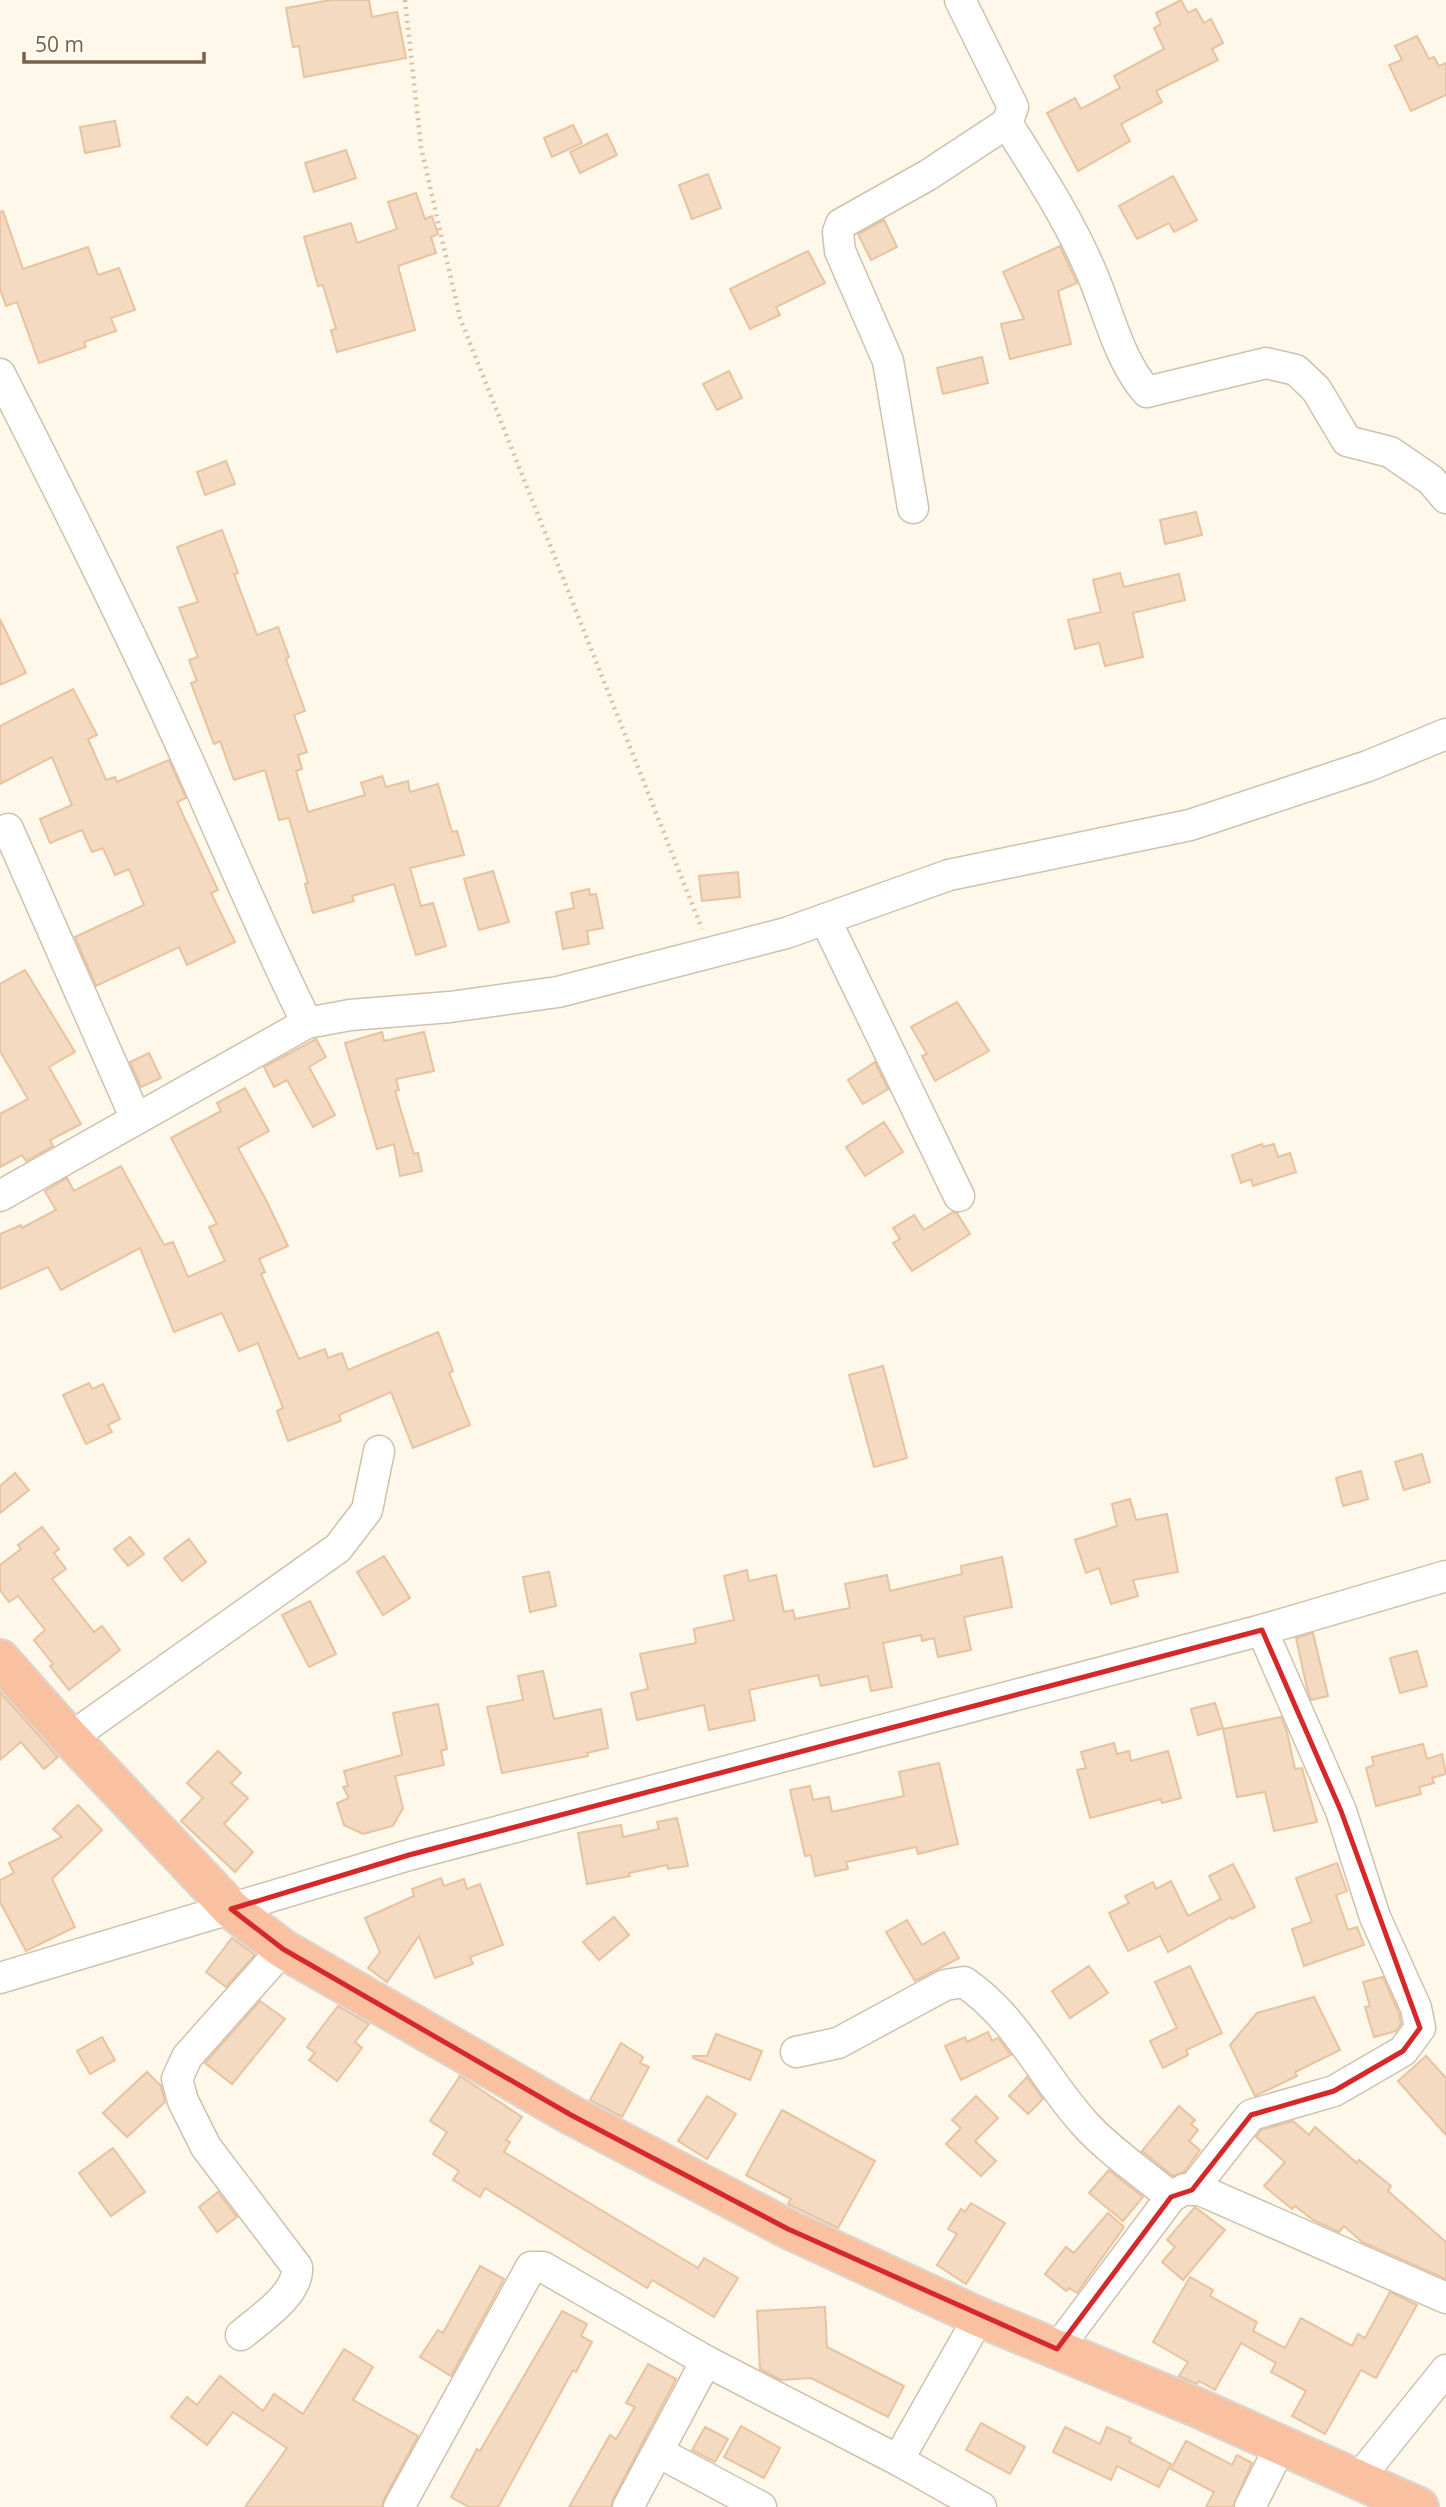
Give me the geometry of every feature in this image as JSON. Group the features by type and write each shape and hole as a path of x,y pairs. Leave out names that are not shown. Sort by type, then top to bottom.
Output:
{"highway":[{"path":"0,1659 70,1738 231,1909 283,1949 595,2127 788,2229 979,2317 1057,2348 1419,2507"}],"street":[{"path":"913,508 888,362 840,251 838,232 841,224 928,174 1007,123 1013,107 960,0"},
{"path":"1007,123 1065,218 1089,267 1133,377 1147,392 1266,363 1296,370 1316,389 1347,441 1390,452 1431,480 1446,498"},
{"path":"0,374 80,532 175,731 239,881 307,1023"},
{"path":"0,1196 307,1023 350,1015 450,1007 558,992 786,933 949,875 1191,825 1368,766 1446,734"},
{"path":"8,829 136,1119"},
{"path":"825,919 959,1196"},
{"path":"70,1738 338,1548 367,1510 379,1451"},
{"path":"0,1978 422,1852 1262,1630 1446,1576"},
{"path":"1057,2348 1181,2193 1251,2115 1334,2091 1404,2051 1420,2028 1416,2008 1375,1917 1341,1811 1262,1630"},
{"path":"241,2335 290,2292 298,2278 297,2267 206,2147 183,2101 177,2079 187,2057 283,1949"},
{"path":"796,2052 838,2043 945,1985 964,1982 985,1997 1034,2054 1059,2094 1087,2127 1181,2193 1200,2190 1446,2298"},
{"path":"399,2507 531,2267 543,2267 706,2361 898,2460 981,2507"},
{"path":"898,2460 979,2317"},
{"path":"628,2507 706,2361"},
{"path":"1358,2479 1446,2370"},
{"path":"1250,2507 1281,2445"},
{"path":"658,2452 761,2507"}],"path":[{"path":"405,0 422,147 460,318 711,953"}],"highlighted area":[{"path":"1262,1630 1341,1811 1420,2028 1403,2051 1334,2091 1251,2115 1192,2190 1171,2197 1057,2349 788,2229 571,2115 283,1949 231,1909 409,1855"}],"building":[{"path":"331,0 369,0 372,17 397,12 406,58 304,77 299,46 293,47 286,8"},
{"path":"1181,0 1188,13 1196,9 1204,23 1211,19 1223,43 1212,49 1218,60 1156,91 1162,102 1121,124 1130,141 1078,171 1047,113 1075,98 1081,109 1120,88 1114,76 1164,49 1154,28 1161,24 1156,13"},
{"path":"1417,36 1429,59 1434,57 1439,66 1446,63 1446,95 1411,111 1389,65 1402,60 1395,46"},
{"path":"115,121 120,146 85,153 80,127"},
{"path":"573,125 582,143 552,157 544,138"},
{"path":"607,134 617,155 580,173 570,152"},
{"path":"346,150 356,178 314,192 305,163"},
{"path":"708,174 721,208 692,219 679,185"},
{"path":"1173,176 1197,220 1174,232 1169,223 1137,239 1119,206"},
{"path":"416,193 425,219 432,216 438,234 431,237 436,253 398,266 415,330 337,352 331,330 336,329 323,285 318,286 304,237 351,223 357,243 397,229 388,202"},
{"path":"3,211 23,269 88,247 98,275 119,268 135,310 111,318 116,331 84,342 86,347 39,363 17,302 6,306 0,289 0,212"},
{"path":"884,220 897,247 871,260 858,234"},
{"path":"1060,246 1077,283 1058,291 1071,344 1010,359 1001,324 1024,319 1003,272"},
{"path":"808,251 825,283 776,307 780,315 750,329 730,289"},
{"path":"982,357 988,383 943,394 937,368"},
{"path":"729,371 742,398 717,410 703,384"},
{"path":"226,461 235,484 205,495 197,472"},
{"path":"1196,512 1202,535 1165,544 1160,520"},
{"path":"222,530 238,573 234,574 257,635 278,627 289,657 286,659 305,711 294,715 307,752 298,755 302,769 296,771 308,812 365,795 361,783 382,776 386,787 408,781 410,792 438,784 452,832 457,831 464,855 410,868 421,906 433,903 446,946 416,955 394,884 352,896 354,901 313,913 305,884 308,883 289,818 279,820 265,770 234,780 220,741 214,744 191,683 197,681 189,660 198,657 179,608 198,602 177,547"},
{"path":"1120,573 1124,587 1179,574 1185,600 1133,613 1143,657 1105,666 1099,643 1075,649 1068,620 1101,612 1093,580"},
{"path":"0,619 26,673 0,685"},
{"path":"73,689 97,735 88,739 106,780 115,777 117,782 169,760 186,798 177,802 218,890 211,893 235,942 187,965 179,947 96,986 75,937 144,905 129,869 115,875 103,848 92,852 82,830 50,843 40,819 72,805 52,757 0,784 0,726"},
{"path":"493,871 509,922 479,930 464,879"},
{"path":"738,872 740,897 702,901 699,876"},
{"path":"589,889 590,895 596,894 603,928 587,931 589,944 563,949 556,912 574,908 571,893"},
{"path":"25,970 75,1052 49,1067 81,1124 50,1140 53,1146 26,1161 22,1155 0,1167 0,1114 28,1099 0,1051 0,984"},
{"path":"957,1002 989,1051 935,1081 922,1056 927,1054 911,1027"},
{"path":"382,1032 384,1041 424,1032 434,1071 396,1079 399,1090 395,1091 414,1154 418,1153 422,1171 400,1176 394,1144 377,1149 345,1043"},
{"path":"316,1039 326,1057 309,1067 335,1115 313,1127 287,1080 274,1087 264,1067"},
{"path":"149,1053 161,1078 141,1087 130,1062"},
{"path":"875,1062 888,1089 863,1104 848,1080"},
{"path":"245,1088 269,1131 238,1148 288,1246 259,1259 265,1272 261,1274 299,1359 325,1349 328,1358 342,1353 348,1370 438,1332 453,1371 449,1373 470,1425 413,1448 391,1392 339,1415 341,1421 288,1441 277,1411 283,1408 258,1343 239,1351 222,1313 174,1332 140,1248 61,1290 48,1267 0,1289 0,1234 21,1225 22,1228 56,1210 45,1191 67,1178 74,1191 121,1166 164,1245 173,1242 188,1277 225,1261 209,1227 217,1224 171,1138 221,1111 217,1103"},
{"path":"884,1122 903,1152 865,1176 846,1147"},
{"path":"1262,1144 1263,1147 1274,1144 1278,1157 1290,1153 1296,1172 1253,1186 1251,1179 1241,1183 1232,1155"},
{"path":"953,1212 957,1213 970,1234 912,1271 893,1243 900,1239 893,1228 914,1215 924,1230"},
{"path":"883,1366 907,1458 874,1467 849,1375"},
{"path":"89,1383 92,1389 103,1384 120,1419 108,1425 112,1432 86,1444 63,1395"},
{"path":"1422,1454 1430,1482 1404,1490 1395,1462"},
{"path":"1361,1471 1368,1499 1343,1506 1336,1478"},
{"path":"15,1473 29,1490 0,1513 0,1486"},
{"path":"1130,1499 1136,1520 1167,1514 1178,1572 1133,1580 1138,1596 1111,1604 1099,1568 1086,1573 1075,1540 1117,1526 1112,1504"},
{"path":"42,1527 59,1549 54,1553 66,1569 52,1579 94,1632 102,1626 120,1650 69,1690 34,1640 45,1630 18,1596 9,1602 0,1590 0,1565 21,1549 18,1545"},
{"path":"130,1537 144,1554 128,1566 114,1549"},
{"path":"189,1539 206,1562 182,1581 164,1558"},
{"path":"384,1556 410,1598 383,1615 357,1572"},
{"path":"1002,1557 1012,1607 964,1617 971,1650 938,1657 934,1638 922,1641 921,1635 883,1643 892,1687 871,1691 868,1676 821,1686 818,1675 749,1690 755,1720 709,1730 704,1705 637,1720 631,1693 648,1689 640,1654 696,1643 694,1629 734,1620 724,1576 747,1570 749,1581 776,1575 784,1612 793,1610 795,1619 850,1608 845,1584 887,1575 890,1591 962,1574 961,1566"},
{"path":"549,1572 556,1606 530,1612 523,1577"},
{"path":"310,1601 336,1654 309,1667 282,1615"},
{"path":"1313,1633 1328,1696 1311,1700 1296,1638"},
{"path":"1417,1651 1427,1686 1400,1693 1390,1658"},
{"path":"543,1671 554,1719 601,1709 608,1748 587,1753 588,1756 502,1773 487,1707 523,1700 518,1676"},
{"path":"0,1692 58,1757 44,1769 21,1742 0,1760"},
{"path":"1215,1703 1223,1728 1198,1735 1191,1709"},
{"path":"438,1704 447,1749 441,1751 444,1765 395,1776 403,1808 393,1826 363,1834 344,1825 337,1803 349,1798 343,1787 348,1786 344,1771 402,1755 393,1713"},
{"path":"1281,1717 1295,1769 1302,1768 1317,1822 1274,1831 1265,1792 1237,1797 1223,1729"},
{"path":"1114,1743 1117,1754 1129,1751 1131,1761 1168,1751 1181,1798 1162,1803 1161,1799 1090,1818 1077,1770 1086,1768 1081,1752"},
{"path":"1423,1744 1427,1759 1442,1754 1446,1774 1432,1778 1434,1783 1419,1787 1421,1794 1376,1806 1366,1768 1374,1765 1372,1757"},
{"path":"218,1751 241,1773 231,1783 248,1798 224,1824 253,1852 235,1872 181,1821 203,1798 187,1783"},
{"path":"939,1763 958,1844 918,1854 916,1847 846,1862 848,1869 815,1876 811,1855 805,1856 790,1790 810,1786 813,1800 829,1797 832,1812 904,1796 899,1772"},
{"path":"78,1805 102,1830 52,1879 75,1927 26,1951 0,1902 0,1880 14,1873 9,1863 62,1837 53,1829"},
{"path":"677,1818 688,1866 668,1869 667,1865 629,1873 630,1876 587,1884 578,1833 621,1825 623,1837 659,1829 657,1822"},
{"path":"1337,1863 1347,1891 1336,1895 1348,1930 1357,1927 1364,1945 1304,1966 1292,1929 1312,1922 1296,1878"},
{"path":"1233,1864 1255,1907 1232,1919 1231,1917 1168,1952 1160,1936 1128,1951 1109,1913 1129,1903 1125,1896 1153,1882 1156,1889 1171,1881 1188,1916 1221,1899 1209,1876"},
{"path":"441,1878 444,1886 464,1879 467,1889 480,1884 503,1945 470,1957 473,1964 435,1978 419,1936 387,1982 368,1968 380,1952 365,1918 414,1896 412,1889"},
{"path":"614,1917 629,1935 599,1960 583,1942"},
{"path":"907,1920 922,1945 944,1932 959,1958 915,1981 886,1932"},
{"path":"232,1938 255,1955 226,1987 206,1972"},
{"path":"1089,1966 1108,1993 1070,2018 1052,1991"},
{"path":"1190,1966 1222,2033 1186,2050 1188,2055 1163,2068 1150,2041 1177,2028 1155,1982"},
{"path":"1383,1977 1401,2024 1396,2031 1374,2037 1365,2007 1370,2006 1363,1982"},
{"path":"1314,1997 1340,2050 1295,2072 1297,2076 1255,2096 1230,2045 1257,2013"},
{"path":"260,2001 285,2019 232,2084 205,2063"},
{"path":"338,2006 369,2024 355,2042 362,2048 337,2081 309,2060 315,2053 307,2047"},
{"path":"988,2032 992,2041 998,2038 1011,2055 961,2080 945,2046 965,2037 967,2042"},
{"path":"716,2034 762,2051 750,2080 693,2058 707,2056"},
{"path":"102,2037 115,2060 90,2074 77,2051"},
{"path":"621,2043 643,2057 640,2063 649,2067 622,2117 590,2100"},
{"path":"1426,2056 1446,2078 1446,2135 1398,2081"},
{"path":"147,2072 161,2086 165,2102 127,2137 103,2113"},
{"path":"460,2076 522,2117 506,2140 510,2142 504,2152 698,2268 704,2258 738,2278 714,2317 652,2280 647,2288 485,2188 480,2197 453,2180 459,2171 433,2154 447,2132 430,2121"},
{"path":"1027,2077 1043,2099 1028,2114 1009,2096"},
{"path":"707,2096 736,2114 707,2159 678,2141"},
{"path":"976,2096 998,2118 975,2141 996,2161 981,2176 946,2144 961,2128 952,2120"},
{"path":"1179,2106 1195,2120 1191,2124 1198,2130 1189,2141 1200,2150 1184,2172 1173,2176 1142,2151"},
{"path":"782,2110 875,2161 838,2228 788,2204 791,2199 746,2175"},
{"path":"1293,2121 1309,2135 1315,2127 1357,2163 1359,2160 1391,2186 1388,2191 1446,2242 1446,2279 1362,2242 1344,2226 1339,2232 1313,2220 1295,2206 1292,2209 1264,2186 1285,2162 1256,2137 1261,2130"},
{"path":"113,2148 145,2192 111,2216 79,2173"},
{"path":"1109,2170 1143,2197 1123,2221 1089,2193"},
{"path":"218,2192 237,2217 217,2232 199,2207"},
{"path":"971,2203 1005,2223 966,2284 937,2265 957,2234 948,2229 961,2209 965,2212"},
{"path":"1195,2207 1225,2230 1183,2280 1162,2262 1175,2247 1167,2240"},
{"path":"1108,2213 1124,2227 1077,2293 1069,2288 1066,2291 1045,2274 1066,2247 1074,2253"},
{"path":"480,2266 504,2279 451,2376 420,2357 438,2330 443,2333"},
{"path":"1190,2277 1213,2290 1210,2296 1257,2322 1253,2331 1285,2348 1301,2318 1352,2346 1358,2334 1365,2338 1390,2292 1417,2305 1376,2378 1361,2370 1325,2434 1292,2416 1306,2391 1271,2372 1276,2363 1241,2343 1215,2390 1199,2381 1197,2384 1179,2376 1188,2362 1153,2342"},
{"path":"825,2307 827,2347 904,2386 888,2417 811,2378 781,2380 760,2369 757,2311"},
{"path":"562,2311 587,2324 581,2336 592,2342 576,2372 573,2370 498,2507 469,2507 451,2497 477,2449 480,2451"},
{"path":"344,2349 373,2367 353,2400 418,2436 382,2507 245,2507 287,2448 233,2412 207,2445 171,2417 187,2397 197,2405 220,2376 263,2411 274,2394 303,2414"},
{"path":"648,2364 676,2379 611,2507 569,2507 610,2435 616,2439 635,2407 626,2403"},
{"path":"981,2423 1025,2447 1010,2474 966,2450"},
{"path":"741,2426 780,2448 764,2478 724,2457"},
{"path":"705,2427 728,2439 715,2462 692,2450"},
{"path":"1065,2427 1100,2444 1107,2427 1131,2438 1129,2442 1171,2464 1159,2487 1117,2466 1111,2480 1053,2452"},
{"path":"1186,2441 1232,2465 1237,2455 1252,2463 1233,2507 1206,2507 1214,2492 1171,2469"}]}
